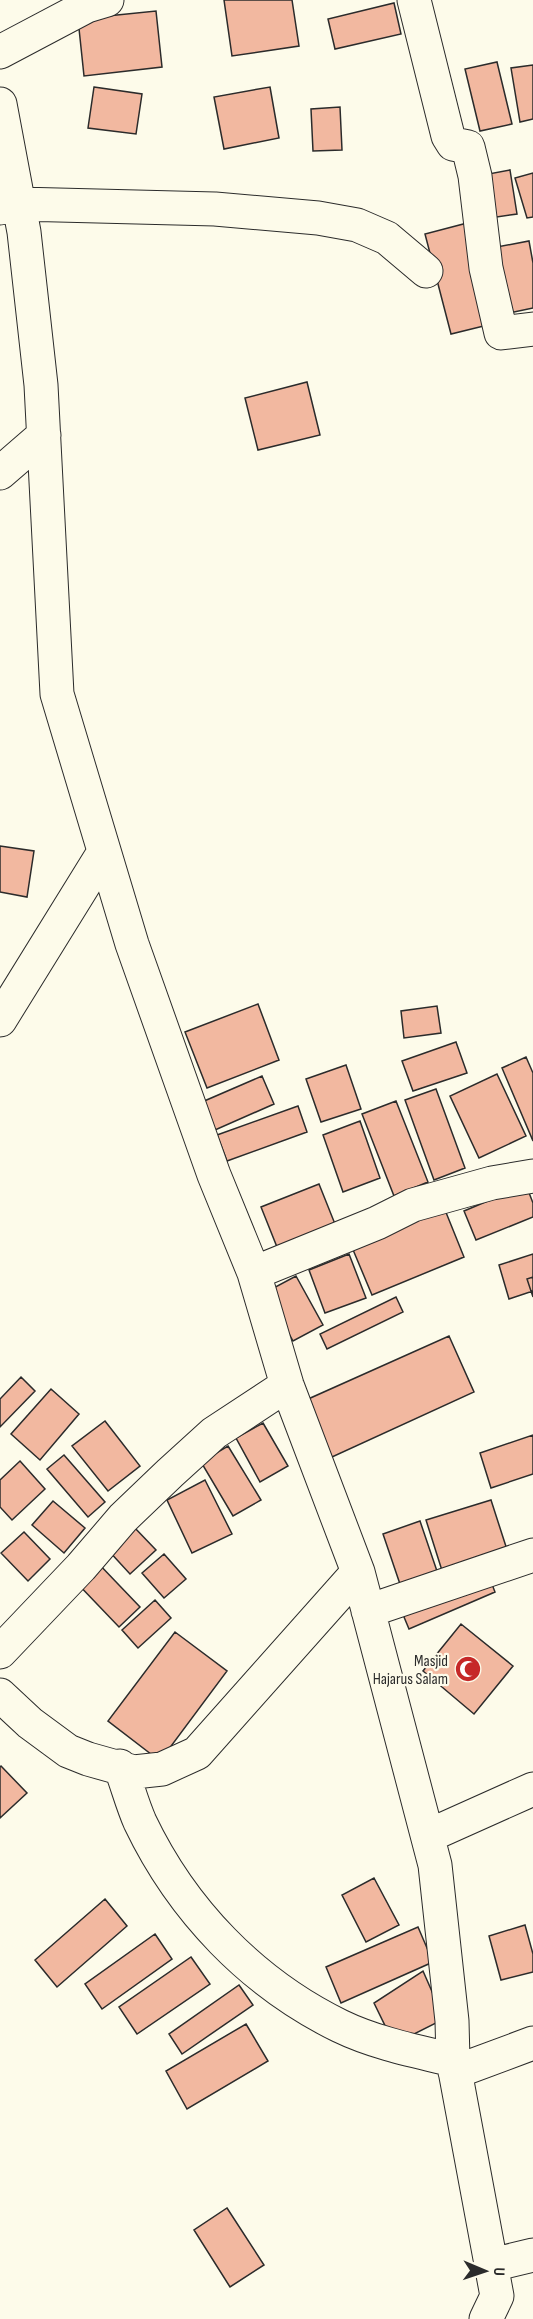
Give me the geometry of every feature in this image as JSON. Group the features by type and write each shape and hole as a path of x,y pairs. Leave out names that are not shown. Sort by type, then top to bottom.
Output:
{"street":[{"path":"0,52 87,6 107,0"},
{"path":"414,0 448,136 453,144 468,147 475,176 486,268 501,333 533,329"},
{"path":"0,104 9,206 24,232 41,385 57,694 132,944 210,1164 254,1273 287,1386 358,1572 435,1865 452,2021 454,2066 495,2300"},
{"path":"9,206 215,209 318,218 357,225 387,238 426,271"},
{"path":"0,473 44,435"},
{"path":"0,1020 105,852"},
{"path":"254,1273 377,1223 413,1205 492,1183 533,1176"},
{"path":"0,1652 81,1567 123,1518 170,1473 214,1433 287,1386"},
{"path":"368,1611 533,1555"},
{"path":"0,1695 68,1751 134,1772 162,1769 196,1753 358,1572"},
{"path":"120,1766 140,1821 168,1873 202,1920 243,1962 290,1998 341,2026 454,2066 533,2043"},
{"path":"428,1836 533,1789"},
{"path":"495,2300 533,2254"}],"building":[{"path":"224,0 292,0 299,46 232,56"},
{"path":"394,3 401,34 335,49 328,19"},
{"path":"156,11 162,67 84,76 78,19"},
{"path":"497,62 512,124 480,131 465,69"},
{"path":"533,65 533,119 520,122 511,68"},
{"path":"94,87 142,94 136,134 88,128"},
{"path":"270,87 279,138 224,149 214,97"},
{"path":"340,107 342,150 313,151 311,109"},
{"path":"510,170 517,214 490,218 483,175"},
{"path":"533,173 533,217 527,218 515,178"},
{"path":"471,222 496,323 451,334 425,234"},
{"path":"529,241 533,263 533,308 499,315 486,249"},
{"path":"307,382 320,435 258,450 245,398"},
{"path":"0,846 34,851 27,897 0,892"},
{"path":"258,1004 279,1060 207,1088 185,1032"},
{"path":"437,1006 441,1033 404,1038 401,1011"},
{"path":"456,1042 467,1073 413,1091 402,1061"},
{"path":"526,1057 533,1073 533,1141 502,1068"},
{"path":"346,1065 361,1109 321,1122 306,1079"},
{"path":"497,1074 526,1136 479,1158 450,1096"},
{"path":"262,1076 274,1104 215,1130 202,1102"},
{"path":"436,1089 465,1168 434,1180 405,1100"},
{"path":"396,1101 428,1182 394,1196 362,1114"},
{"path":"298,1106 307,1132 227,1161 217,1135"},
{"path":"360,1121 380,1178 343,1192 323,1135"},
{"path":"319,1184 335,1224 277,1247 261,1207"},
{"path":"526,1185 533,1203 533,1217 476,1240 464,1211"},
{"path":"443,1205 464,1257 372,1295 351,1245"},
{"path":"349,1254 366,1298 325,1313 309,1270"},
{"path":"533,1254 533,1291 509,1299 499,1265"},
{"path":"296,1276 323,1325 293,1341 266,1292"},
{"path":"533,1277 533,1297 527,1279"},
{"path":"396,1297 403,1312 327,1349 320,1334"},
{"path":"449,1336 474,1392 332,1457 306,1400"},
{"path":"21,1377 35,1391 0,1427 0,1399"},
{"path":"51,1389 79,1414 40,1460 11,1434"},
{"path":"105,1421 140,1466 108,1491 72,1446"},
{"path":"263,1423 288,1466 260,1482 236,1438"},
{"path":"533,1435 533,1474 491,1488 480,1453"},
{"path":"228,1446 261,1500 233,1516 201,1462"},
{"path":"64,1455 105,1502 88,1517 47,1469"},
{"path":"20,1461 45,1489 12,1520 0,1507 0,1480"},
{"path":"205,1480 232,1534 192,1553 167,1500"},
{"path":"491,1500 510,1559 445,1580 426,1520"},
{"path":"53,1501 85,1528 64,1553 32,1525"},
{"path":"420,1521 439,1577 402,1590 383,1534"},
{"path":"133,1526 156,1550 130,1574 108,1550"},
{"path":"24,1532 50,1559 28,1581 1,1553"},
{"path":"164,1554 186,1579 164,1598 142,1573"},
{"path":"96,1561 140,1607 119,1627 75,1581"},
{"path":"488,1574 495,1592 409,1629 399,1605"},
{"path":"155,1600 171,1618 138,1648 122,1630"},
{"name":"Masjid Hajarus Salam","path":"461,1624 513,1666 474,1714 423,1671"},
{"path":"175,1632 227,1671 160,1761 108,1721"},
{"path":"0,1767 27,1793 0,1818"},
{"path":"374,1878 399,1925 366,1942 342,1895"},
{"path":"105,1899 127,1926 57,1987 35,1960"},
{"path":"525,1925 533,1954 533,1972 501,1980 489,1936"},
{"path":"418,1927 433,1962 341,2003 326,1967"},
{"path":"155,1934 172,1959 102,2009 85,1984"},
{"path":"191,1957 210,1984 137,2034 119,2007"},
{"path":"423,1971 444,2019 394,2044 374,2003"},
{"path":"239,1985 253,2005 182,2054 169,2034"},
{"path":"246,2024 268,2061 187,2109 166,2071"},
{"path":"227,2208 264,2265 230,2287 194,2230"}],"place":[{"name":"Masjid Hajarus Salam","path":"468,1669"}]}
